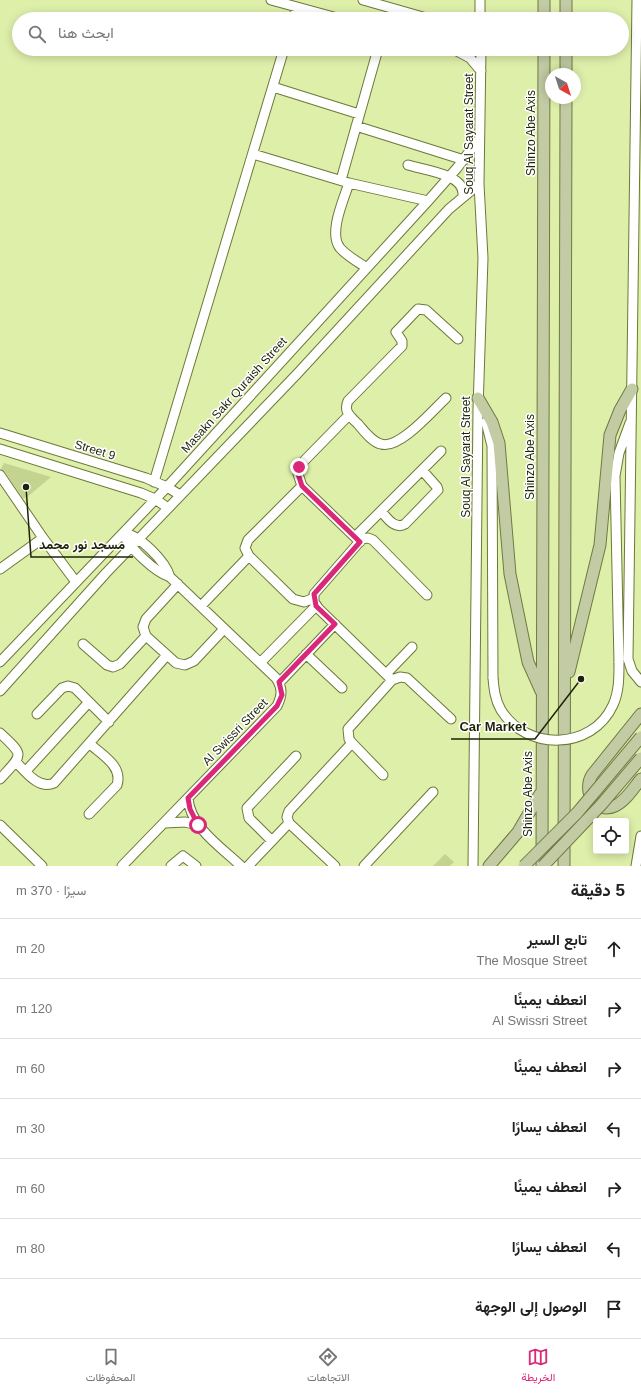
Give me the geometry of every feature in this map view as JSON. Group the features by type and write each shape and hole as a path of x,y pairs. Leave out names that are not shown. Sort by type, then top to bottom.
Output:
{"main road":[{"path":"544,0 544,12"},
{"path":"566,0 566,12"},
{"name":"Shinzo Abe Axis","path":"542,866 544,56"},
{"path":"566,56 566,68"},
{"path":"564,866 563,762 565,690 566,104"},
{"path":"565,690 600,545 610,435 620,410 632,389"},
{"path":"478,403 492,422 499,443 510,574 528,662 542,694"},
{"path":"641,714 592,775 589,780 588,792 590,797 598,805 609,808 620,803 641,779"},
{"path":"524,866 577,813 641,737"},
{"path":"542,866 601,805 641,758"},
{"path":"489,866 518,832 541,791"}],"street":[{"path":"271,0 313,12"},
{"path":"363,0 405,12"},
{"path":"480,0 480,12"},
{"path":"637,0 628,659 632,671 641,682"},
{"path":"296,12 297,8"},
{"path":"637,43 641,34"},
{"path":"154,482 282,56"},
{"path":"367,268 342,250 335,238 356,126 376,56"},
{"path":"466,56 470,58 481,71"},
{"name":"Souq Al Sayarat Street","path":"473,866 478,403 483,258 479,184 481,56"},
{"path":"273,87 360,114"},
{"path":"356,126 464,160"},
{"name":"Masakn Sakr Quraish Street","path":"0,662 167,487 450,177 480,138"},
{"path":"253,154 345,182 428,201"},
{"path":"408,165 450,177 461,184 463,195"},
{"path":"0,691 131,546 297,374 463,195 479,184"},
{"path":"446,398 402,439 392,445 387,446 376,442 349,415 346,408 348,401 402,346 402,341 396,332 418,309 426,310 458,339"},
{"path":"478,403 488,427 492,446 493,678 495,698 500,709 514,726 534,738 556,741 568,740 589,732 606,716 616,696 619,663 615,476 622,442 632,420"},
{"path":"349,415 303,462 298,474 302,486 358,539"},
{"name":"Street 9","path":"0,434 154,482 167,487 180,495"},
{"path":"0,449 141,492 168,508"},
{"path":"260,663 315,602 316,590 381,511 441,451"},
{"path":"381,511 396,525 401,526 405,524 438,489 422,470"},
{"path":"0,474 43,538 76,582"},
{"path":"302,486 248,540 245,548 249,556 293,599 304,602 315,602 335,624 389,677 407,678 451,719"},
{"path":"123,533 131,534 139,539 163,563 170,577"},
{"path":"123,533 131,546 157,570 170,577 178,584 279,682 335,624"},
{"path":"2,564 43,538"},
{"path":"358,539 365,538 374,540 427,595"},
{"path":"201,606 249,556"},
{"path":"178,584 146,619 143,627 146,636 176,664 190,664 224,628"},
{"path":"83,644 106,665 113,667 120,664 146,636"},
{"path":"383,775 352,743 347,734 350,725 412,647"},
{"path":"306,654 342,688"},
{"path":"16,762 38,783 51,784 58,780 167,655"},
{"name":"Al Swissri Street","path":"122,866 277,706 282,695 279,682"},
{"path":"37,714 65,686 75,688 109,722"},
{"path":"26,771 89,702"},
{"path":"0,732 18,749 19,758 0,779"},
{"path":"335,866 289,823 287,817 289,811 352,743"},
{"path":"88,814 117,785 118,780 118,774 113,765 90,744"},
{"path":"272,841 249,818 247,808 296,756"},
{"path":"364,866 433,792"},
{"path":"188,798 190,809 198,825 241,866"},
{"path":"165,823 185,822 198,825"},
{"path":"248,866 289,823"},
{"path":"0,825 42,866"},
{"path":"636,866 641,836"},
{"path":"171,866 182,856 191,864"}],"building":[{"path":"4,463 51,477 26,498 23,498 5,472 1,469"},
{"path":"445,854 454,862 450,866 433,866"}],"place":[{"name":"مسجد نور محمد","path":"26,487"},
{"name":"Car Market","path":"581,679"}],"route":[{"path":"198,825 192,815 188,798 277,706 282,695 279,682 335,624 316,606 314,602 314,594 360,542 302,486 298,474 299,467"}]}
